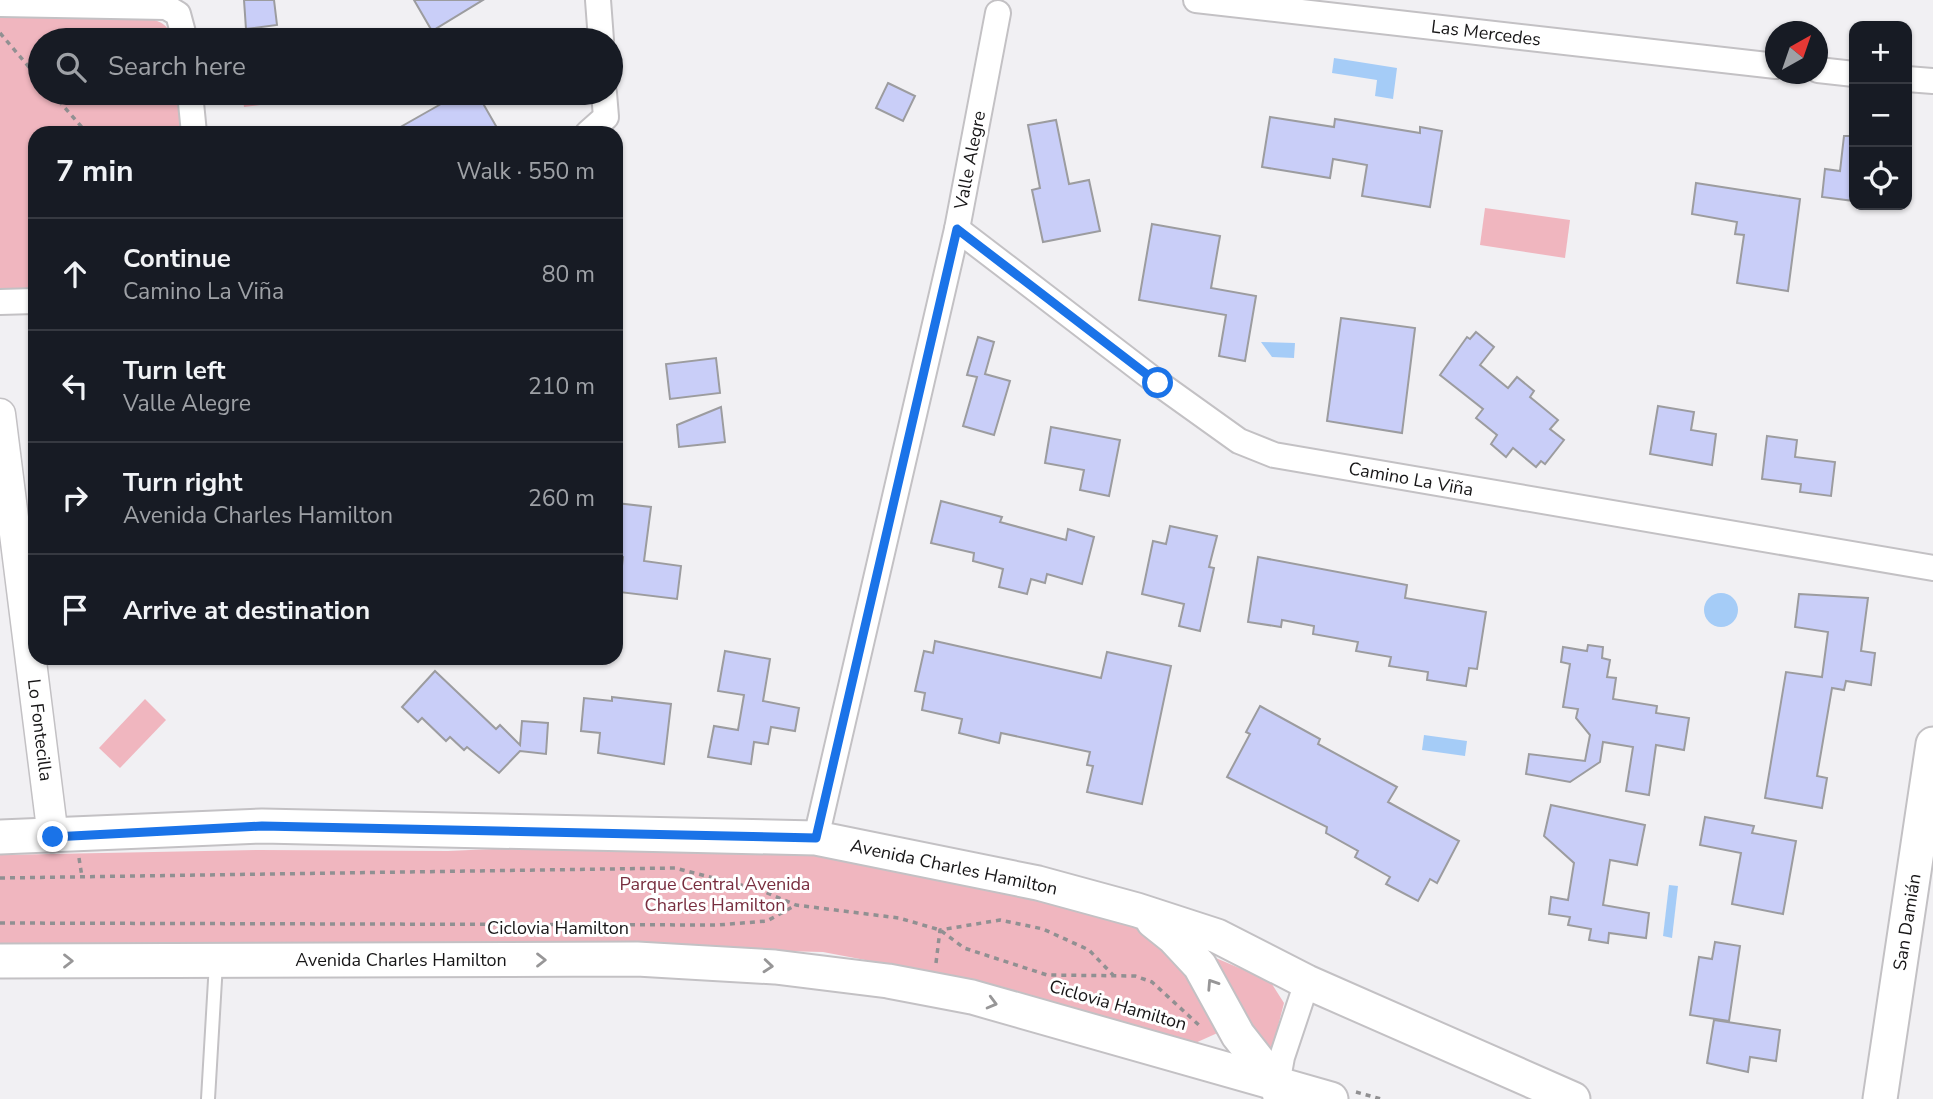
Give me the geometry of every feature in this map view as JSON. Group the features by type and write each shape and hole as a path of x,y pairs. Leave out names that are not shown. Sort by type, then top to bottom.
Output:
{"main road":[{"name":"San Damián","path":"1880,1099 1933,744"},
{"name":"Avenida Charles Hamilton","path":"0,837 53,837 262,826 816,838 1038,883 1137,909 1217,936 1307,982 1573,1099"},
{"path":"1137,909 1173,937 1200,966 1238,1035 1275,1091"},
{"name":"Avenida Charles Hamilton","path":"0,961 706,962 845,975 932,989 1189,1045 1240,1075 1275,1091 1331,1099"},
{"path":"1189,1045 1211,1053 1238,1035"}],"street":[{"path":"598,0 599,28"},
{"name":"Las Mercedes","path":"1196,0 1765,65"},
{"path":"0,4 166,7 178,14 182,28"},
{"name":"Valle Alegre","path":"816,838 957,229 998,13"},
{"path":"1828,71 1849,73"},
{"path":"1912,79 1933,81"},
{"path":"191,105 193,126"},
{"path":"596,126 606,117 605,105"},
{"name":"Camino La Viña","path":"957,229 1188,405 1239,441 1274,455 1933,568"},
{"path":"0,302 28,302"},
{"name":"Lo Fontecilla","path":"0,414 28,637"},
{"name":"Lo Fontecilla","path":"31,665 53,837"},
{"path":"1275,1091 1307,982"}],"lane":[{"path":"208,1099 216,961"}],"path":[{"path":"0,33 28,66"},
{"path":"62,105 81,126"},
{"path":"0,878 675,869 748,887 796,905 899,918 940,930 964,948 1047,975 1135,976 1153,982 1205,1029"},
{"path":"0,923 718,925 767,921 796,905"},
{"path":"940,930 1000,920 1043,929 1089,950 1114,976"},
{"path":"932,989 940,930"},
{"name":"Ciclovia Hamilton","path":"1189,1045 1205,1029 1207,1021"}],"green space":[{"path":"0,15 147,18 164,24 167,28 28,28 28,105 178,105 180,126 28,126 28,289 0,289"},
{"path":"1485,208 1570,220 1565,258 1480,245"},
{"path":"145,699 166,720 120,768 99,748"},
{"name":"Parque Central Avenida Charles Hamilton","path":"719,839 808,851 1036,897 1145,928 1270,981 1284,1003 1272,1050 1267,1054 1242,1022 1193,1044 971,980 823,952 635,947 0,945 0,855 259,850 448,851"}],"water":[{"path":"1334,58 1397,68 1393,99 1375,96 1377,80 1332,73"},
{"path":"1261,342 1295,343 1294,358 1272,357"},
{"path":"1721,593 1733,598 1738,610 1733,622 1721,627 1709,622 1704,610 1709,598"},
{"path":"1424,735 1467,741 1465,756 1422,750"},
{"path":"1669,885 1678,886 1672,938 1663,936"}],"building":[{"path":"244,0 274,0 277,25 246,28"},
{"path":"414,0 483,0 437,28 430,28"},
{"path":"888,83 915,96 903,121 876,108"},
{"path":"439,105 484,105 496,126 402,126"},
{"path":"1270,117 1334,127 1335,119 1420,133 1420,127 1442,131 1430,207 1362,196 1367,165 1333,159 1330,178 1262,167"},
{"path":"1056,120 1069,184 1089,180 1100,231 1043,242 1032,190 1040,188 1028,125"},
{"path":"1844,136 1849,136 1849,200 1822,197 1825,169 1840,171"},
{"path":"1696,183 1800,199 1788,291 1737,283 1744,235 1735,234 1737,222 1692,214"},
{"path":"1152,224 1220,236 1211,288 1256,296 1245,361 1219,356 1226,315 1139,300"},
{"path":"1341,318 1415,328 1402,433 1327,421"},
{"path":"1476,332 1494,347 1480,365 1508,388 1517,377 1534,391 1530,397 1558,420 1550,429 1564,440 1545,464 1541,461 1536,467 1513,448 1506,457 1491,444 1497,435 1476,418 1483,409 1440,375 1467,337 1470,339"},
{"path":"978,337 994,342 985,374 1010,381 994,435 963,426 977,377 967,375"},
{"path":"716,358 720,393 670,399 666,364"},
{"path":"1658,406 1694,412 1691,430 1716,434 1712,465 1650,454"},
{"path":"721,407 725,442 679,447 677,425"},
{"path":"1051,427 1120,440 1109,496 1080,490 1084,470 1045,463"},
{"path":"1767,436 1797,440 1795,457 1835,462 1831,496 1800,492 1801,484 1762,479"},
{"path":"941,501 1002,517 1000,522 1066,540 1068,529 1094,537 1082,584 1047,574 1045,583 1031,579 1027,594 999,587 1003,569 973,561 974,553 931,543"},
{"path":"623,504 651,507 644,561 681,566 677,599 623,592"},
{"path":"1170,526 1217,536 1209,567 1214,568 1200,631 1179,626 1184,604 1142,594 1153,541 1166,544"},
{"path":"1258,557 1407,585 1405,598 1486,612 1477,669 1469,668 1466,686 1427,680 1428,672 1389,666 1391,657 1356,651 1358,642 1313,634 1314,626 1282,620 1281,627 1248,622"},
{"path":"1799,594 1868,598 1861,651 1875,653 1871,685 1846,681 1844,690 1832,688 1817,776 1827,778 1822,808 1765,798 1786,672 1822,677 1828,632 1795,627"},
{"path":"935,641 1101,678 1107,652 1171,666 1142,804 1087,792 1093,766 1087,765 1090,752 1001,733 999,743 959,733 962,719 922,710 925,693 915,691 924,651 933,653"},
{"path":"1588,645 1603,647 1602,658 1610,660 1607,677 1616,678 1613,699 1657,706 1656,713 1689,718 1684,750 1656,745 1649,795 1626,791 1633,747 1603,742 1600,762 1570,782 1526,774 1529,754 1585,761 1590,735 1576,718 1578,709 1563,707 1570,664 1561,662 1563,647 1587,651"},
{"path":"725,651 770,659 763,701 799,708 795,731 771,727 768,744 754,742 751,764 708,757 714,726 738,730 744,695 718,691"},
{"path":"435,671 496,729 500,725 520,745 522,721 548,723 546,754 520,751 499,773 467,747 464,750 450,737 446,741 422,718 418,722 402,707"},
{"path":"612,697 671,704 664,764 598,753 600,733 581,731 584,698 612,701"},
{"path":"1260,706 1320,739 1318,744 1397,787 1388,802 1459,841 1437,883 1430,879 1418,901 1386,884 1390,877 1355,857 1358,851 1326,833 1327,827 1227,777 1250,734 1246,732"},
{"path":"1551,805 1645,825 1637,865 1610,860 1603,905 1649,913 1646,938 1609,933 1608,943 1589,940 1591,929 1568,925 1570,917 1549,914 1551,897 1568,900 1574,863 1544,836"},
{"path":"1705,817 1754,826 1752,833 1796,841 1783,914 1732,904 1741,853 1700,845"},
{"path":"1715,942 1740,946 1729,1021 1690,1015 1699,957 1712,959"},
{"path":"1714,1020 1780,1030 1776,1061 1750,1057 1748,1072 1707,1063"}],"route":[{"path":"53,837 262,826 816,838 957,229 1158,383"}]}
